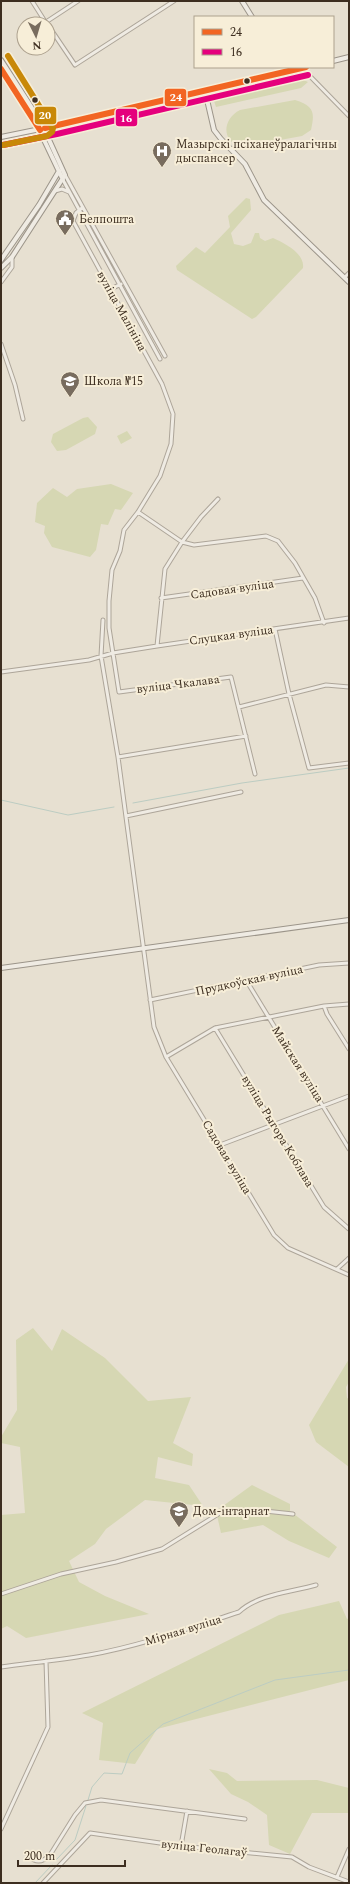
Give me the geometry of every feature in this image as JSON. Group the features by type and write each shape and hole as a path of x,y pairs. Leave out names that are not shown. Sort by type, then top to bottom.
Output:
{"main road":[{"path":"242,1 251,16"},
{"path":"334,61 349,57"},
{"path":"1,60 42,129 65,175 12,257 1,268"},
{"path":"283,68 285,72"},
{"path":"1,137 42,129 300,68"},
{"path":"1,69 42,129 63,180"},
{"path":"205,91 214,130 245,164 264,200 349,282"},
{"path":"1,260 39,205 62,167"},
{"path":"1,968 54,962 349,920"}],"street":[{"path":"32,1 42,16"},
{"path":"56,17 78,1"},
{"path":"56,37 75,65 174,1"},
{"path":"305,68 349,116"},
{"path":"65,175 80,209 160,359"},
{"path":"63,180 165,356"},
{"path":"56,191 62,189 69,192"},
{"name":"вуліца Малініна","path":"80,209 73,221 162,384 173,414 173,430 168,456 160,476 138,512"},
{"path":"1,282 12,267 12,257"},
{"path":"345,277 349,273"},
{"path":"111,290 124,283"},
{"path":"1,344 15,385 23,419"},
{"path":"157,646 165,569 182,542 201,517 218,499"},
{"path":"113,653 109,608 111,577 120,551 124,530 138,512 182,542 194,545 266,536 278,541 295,563 315,598 324,623"},
{"name":"Садовая вуліца","path":"161,598 303,578"},
{"name":"Слуцкая вуліца","path":"3,671 89,660 113,653 276,631 349,618"},
{"name":"Садовая вуліца","path":"103,620 101,656 118,757 154,1027 166,1057 274,1235 288,1248 349,1275"},
{"path":"276,631 289,694 309,768 349,763"},
{"name":"вуліца Чкалава","path":"113,653 119,692 231,677 239,707"},
{"path":"255,774 239,707 326,685 349,687"},
{"path":"118,757 246,736"},
{"path":"126,816 241,792"},
{"name":"Прудкоўская вуліца","path":"150,1000 319,965 349,963"},
{"name":"Майская вуліца","path":"246,980 349,1149"},
{"path":"166,1057 215,1028 324,1006 349,1004"},
{"path":"324,1006 327,1014 349,1049"},
{"name":"вуліца Рыгора Коблава","path":"215,1028 324,1208 349,1229"},
{"path":"220,1145 349,1096"},
{"path":"337,1269 349,1258"},
{"path":"1,1594 61,1574 116,1562 162,1549 220,1513 265,1511 293,1514"},
{"name":"Мірная вуліца","path":"1,1667 90,1655 179,1632 239,1612 246,1606 274,1595 316,1585"},
{"path":"1,1829 48,1728 46,1661"},
{"path":"34,1860 37,1862 46,1859 50,1855 75,1814 85,1803 101,1800 246,1819"},
{"path":"180,1846 187,1811"},
{"name":"вуліца Геолагаў","path":"43,1883 90,1833 180,1846 292,1858 309,1867 337,1877"},
{"path":"349,1849 337,1877 349,1882"}],"green space":[{"path":"295,76 308,82 301,88 216,107 213,98 220,95"},
{"path":"295,100 309,107 313,114 311,130 302,136 242,147 230,140 227,135 227,124 234,114 240,110"},
{"path":"246,198 250,199 251,210 231,233 234,244 243,246 251,243 255,233 259,233 260,238 265,241 273,238 293,249 301,258 303,263 303,268 256,317 252,319 177,270 176,266 196,247 205,253 230,227 228,216"},
{"path":"88,417 97,427 95,434 66,450 57,451 51,442 53,434 83,418"},
{"path":"127,431 132,438 121,444 117,436"},
{"path":"111,484 133,493 121,510 115,509 108,525 101,524 96,550 90,557 52,547 44,533 45,526 35,522 37,503 53,488 67,497 77,489"},
{"path":"33,1328 52,1351 62,1329 105,1358 148,1401 191,1397 173,1443 193,1454 192,1466 158,1457 155,1478 189,1485 203,1506 145,1500 106,1529 95,1544 69,1561 79,1582 105,1596 149,1614 26,1638 7,1626 1,1629 1,1515 25,1513 20,1447 1,1443 1,1437 17,1410 16,1340"},
{"path":"349,1359 349,1382 346,1387 347,1398 349,1399 349,1467 316,1442 309,1425"},
{"path":"252,1485 290,1504 290,1511 337,1547 329,1558 289,1541 263,1525 221,1533 216,1511"},
{"path":"339,1601 347,1619 349,1618 349,1680 157,1729 135,1764 99,1760 103,1723 82,1713 279,1615"},
{"path":"209,1769 227,1773 237,1781 317,1780 349,1788 349,1813 312,1813 290,1854 269,1845 267,1815 248,1802 231,1794"}],"waterway":[{"path":"133,803 242,783 349,768"},
{"path":"1,800 68,815 114,807"},
{"path":"88,1800 92,1787 104,1773 122,1774 130,1753 163,1724 275,1680 349,1670"},
{"path":"56,1860 75,1840 86,1806"},
{"path":"35,1883 52,1865"}],"transit line":[{"name":"20","path":"3,145 47,136 52,132 53,128 8,56"},
{"name":"24","path":"45,128 302,68"},
{"name":"24","path":"1,69 40,130"},
{"name":"16","path":"3,145 57,134 308,75"}],"place":[{"name":"Мазырскі псіханеўралагічны дыспансер","path":"162,168"},
{"name":"Белпошта","path":"65,236"},
{"name":"Школа №15","path":"70,398"},
{"name":"Дом-інтарнат","path":"179,1528"}]}
